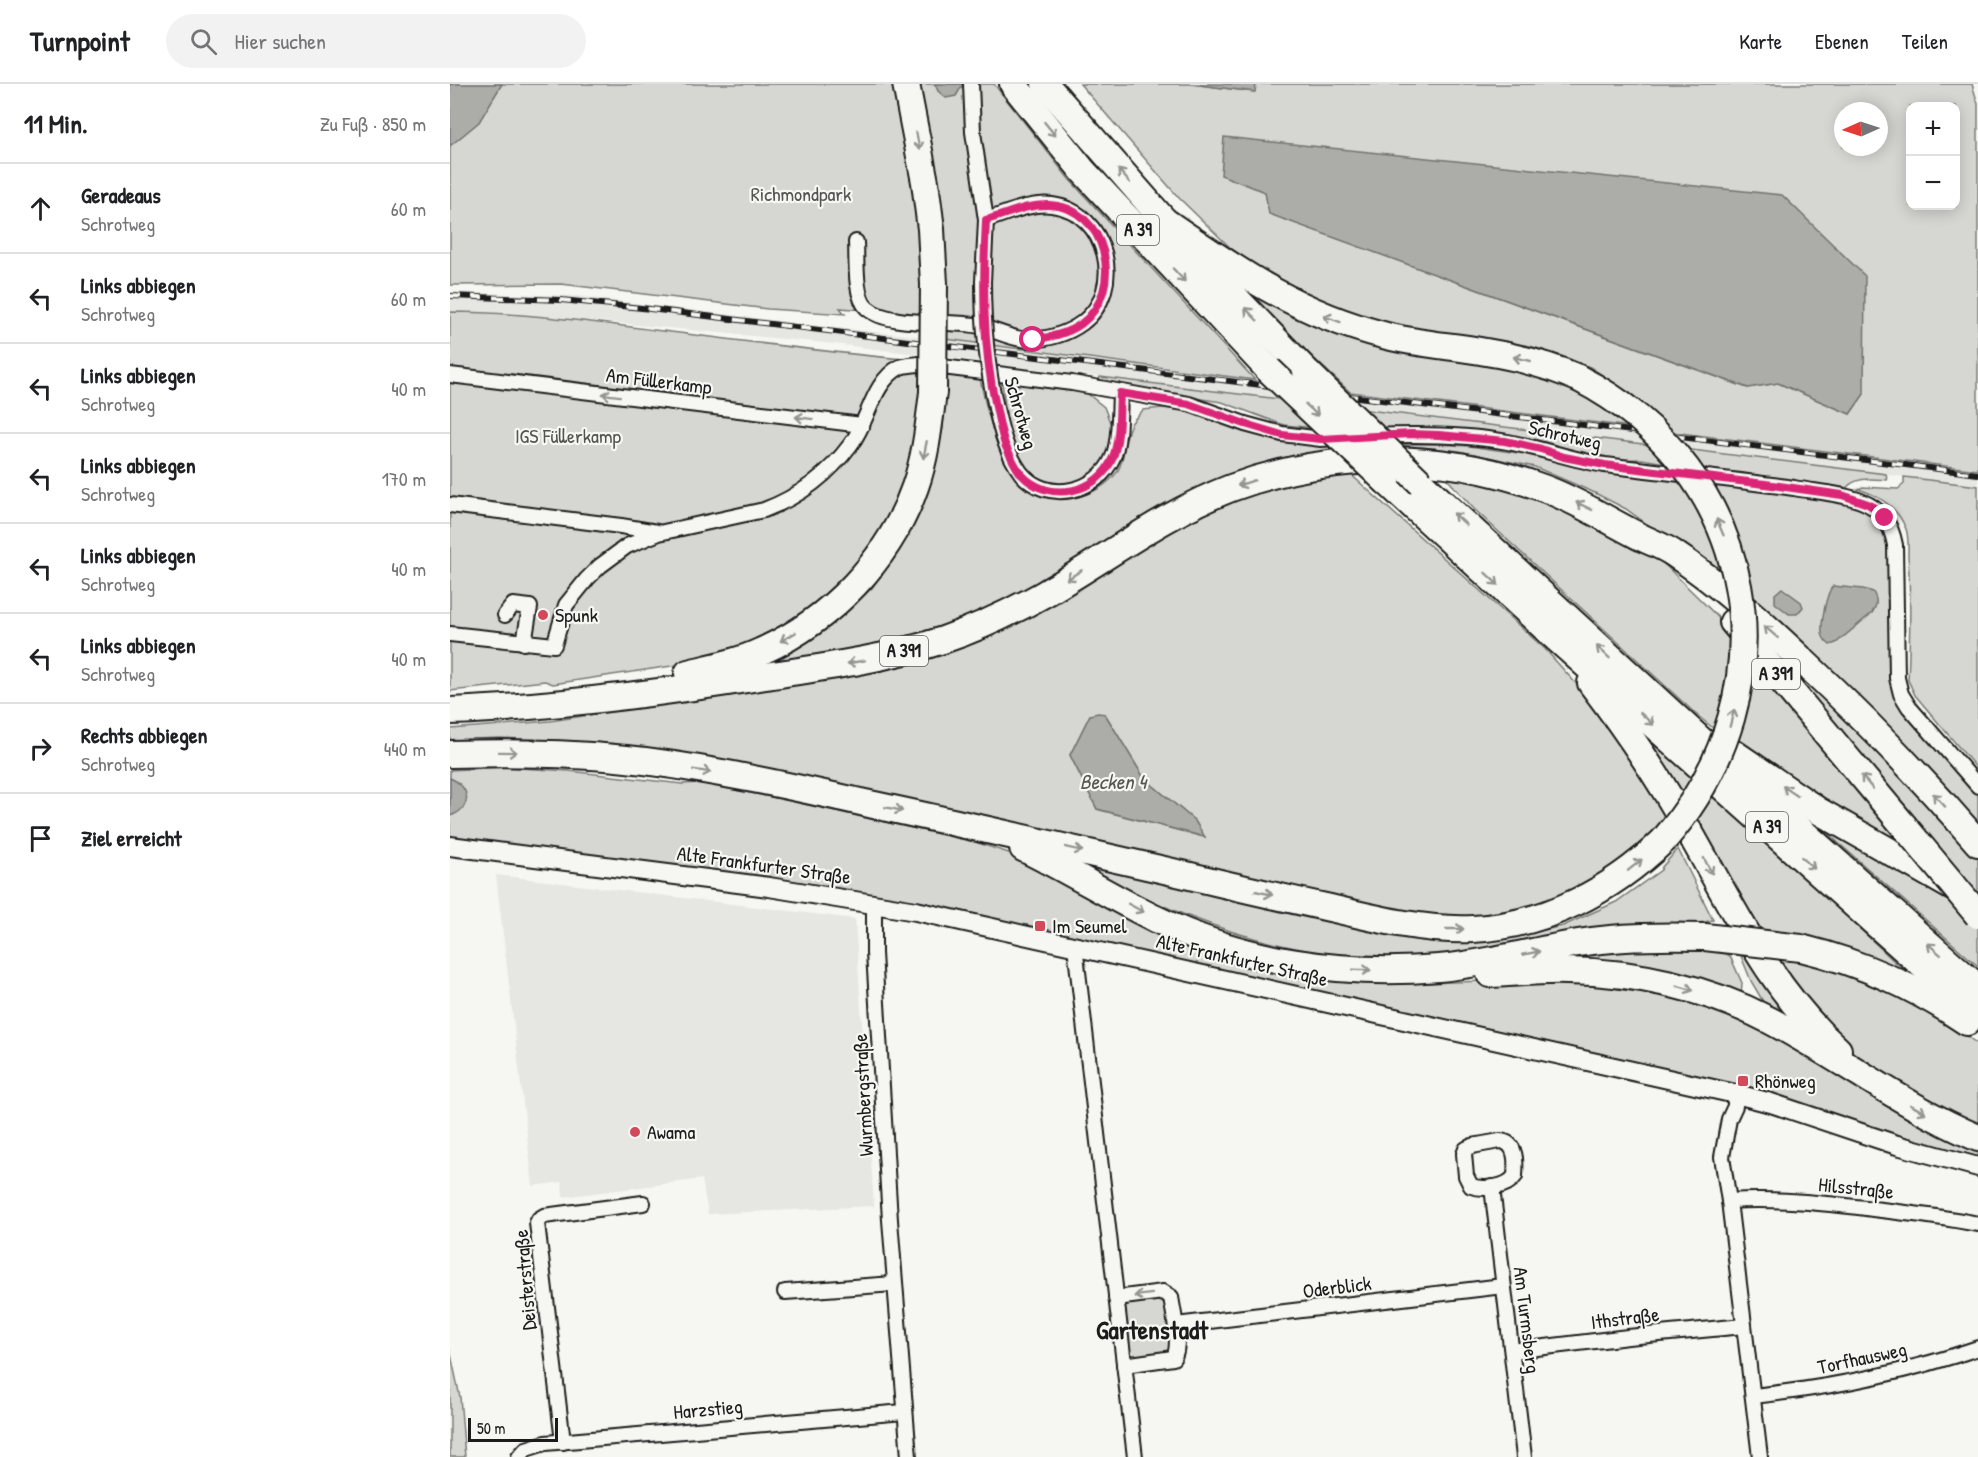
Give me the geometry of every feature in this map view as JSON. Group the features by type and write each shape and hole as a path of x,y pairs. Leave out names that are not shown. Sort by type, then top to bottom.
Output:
{"highway":[{"path":"458,711 592,691 685,674 729,663 762,651 817,619 865,574 901,519 915,488 924,457 933,392 934,284 931,229 926,182 906,84"},
{"name":"A 39","path":"1013,84 1083,171 1269,370 1556,638 1978,1015"},
{"name":"A 39","path":"1046,84 1195,256 1306,371 1421,483 1646,692 1978,988"},
{"path":"450,754 501,752 570,754 646,761 760,780 1414,926 1455,929 1497,927 1518,923 1568,906 1614,881 1663,841 1704,785 1724,744 1740,676 1743,631 1738,586 1718,521 1683,463 1635,414 1617,400 1578,378 1530,360 1485,351 1409,341 1374,333 1332,319 1298,305 1256,283 1163,220"},
{"name":"A 391","path":"458,711 529,708 718,684 880,658 942,640 997,618 1038,597 1172,515 1201,501 1262,478 1322,464 1358,460 1412,460 1451,464 1515,478 1562,495 1635,534 1678,568 1730,619 1978,915"},
{"path":"1635,534 1668,550 1713,581 1776,636 1898,755 1978,843"},
{"path":"1556,638 1603,699 1646,761 1689,831 1752,944 1771,972 1808,1020 1869,1078"},
{"path":"1646,692 1817,810 1978,902"},
{"path":"956,822 1040,856 1155,918 1232,948 1288,962 1319,967 1411,969 1469,964 1580,943 1614,939 1660,936 1706,937 1801,948 1840,958 1892,979 1939,1004 1978,1029"},
{"path":"1411,969 1434,978 1545,971 1588,972 1628,976 1672,985 1726,1002 1769,1020 1919,1110 1978,1138"}],"street":[{"name":"Schrotweg","path":"971,84 973,132 986,220 983,310 987,360 1005,444 1022,474 1041,487 1065,492 1084,487 1093,481 1113,457 1120,393 1189,404 1266,431 1299,437 1321,439 1411,434 1505,441 1581,461 1765,484 1842,495 1860,500 1876,509 1885,518 1892,531 1895,545 1897,678 1901,694 1909,707 1978,786"},
{"path":"856,242 862,300 867,308 877,314 911,321 973,325 1001,332 1020,340 1057,336 1087,319 1101,301 1107,268 1106,255 1088,223 1070,211 1050,204 1032,206 986,220"},
{"path":"450,634 554,645 566,605 586,579 627,546 659,533 780,504 797,495 826,472 853,442 877,392 888,377 902,366 918,364 1072,383 1120,393"},
{"name":"Am Füllerkamp","path":"450,375 862,425"},
{"path":"450,505 621,526 659,533"},
{"path":"505,615 513,605 530,607 525,643"},
{"name":"Alte Frankfurter Straße","path":"450,846 779,888 874,903 1771,1103 1898,1145 1978,1167"},
{"name":"Wurmbergstraße","path":"874,903 874,953 894,1284 909,1457"},
{"path":"1074,946 1135,1457"},
{"path":"1734,1095 1735,1106 1729,1119 1722,1157 1760,1457"},
{"name":"Am Turmsberg","path":"1492,1187 1524,1457"},
{"name":"Hilsstraße","path":"1729,1201 1778,1201 1848,1206 1978,1224"},
{"name":"Deisterstraße","path":"562,1442 537,1223 544,1216 643,1203"},
{"path":"785,1292 894,1284"},
{"name":"Oderblick","path":"1176,1325 1503,1286"},
{"path":"1116,1298 1167,1293 1171,1297 1176,1325 1177,1350 1173,1358 1124,1365"},
{"name":"Ithstraße","path":"1512,1351 1744,1326"},
{"name":"Torfhausweg","path":"1753,1396 1850,1382 1926,1364 1978,1348"},
{"name":"Harzstieg","path":"519,1457 526,1449 534,1445 904,1412"}],"shaded area":[{"path":"450,292 576,296 946,339 1978,470 1978,486 835,344 495,312 450,312"},
{"path":"496,875 855,919 874,1206 708,1214 702,1179 563,1197 562,1182 533,1186"}],"green space":[{"name":"Richmondpark","path":"450,84 894,84 916,190 926,315 840,308 845,314 768,309 561,284 450,285"},
{"path":"914,84 994,84 1069,179 1255,380 946,339 945,273"},
{"path":"1080,84 1191,84 1254,92 1256,84 1972,84 1978,104 1978,470 1672,432 1628,392 1590,367 1537,350 1466,335 1392,325 1352,313 1312,298 1240,257 1179,198","holes":["1265,192 1864,394 1850,414 1778,383 1747,388 1270,214"]},
{"path":"1221,272 1283,305 1541,368 1631,427 1350,392"},
{"name":"IGS Füllerkamp","path":"450,312 603,323 824,351 926,361 906,497 846,587 755,644 691,663 553,684 545,681 450,691"},
{"path":"947,372 979,374 993,429 1009,466 1020,481 1035,491 1052,497 1071,499 1098,489 1108,482 1120,467 1128,430 1132,422 1143,410 1162,408 1188,411 1275,440 1321,444 1469,446 1525,454 1607,473 1843,499 1874,510 1889,535 1902,707 1978,795 1978,834 1666,538 1626,509 1535,467 1459,451 1408,446 1330,452 1055,580 926,637 750,668 796,648 830,626 872,588 909,533 932,476 943,428"},
{"path":"1001,377 1084,391 1104,407 1113,430 1107,458 1096,475 1060,487 1037,482 1024,468 1009,435"},
{"path":"1100,377 1886,474 1887,480 1860,480 1846,488 1706,470 1642,459 1604,460 1564,451 1284,425 1222,402 1159,393 1099,380"},
{"path":"1347,471 1545,649 1596,706 1671,816 1617,874 1504,917 1420,918 647,751 569,741 500,738 450,740 450,729 550,721 670,703 1063,597 1169,532 1212,509 1262,489","holes":["1105,714 1144,778 1195,821 1204,837 1097,809 1070,755 1090,715"]},
{"path":"1441,472 1543,495 1659,559 1724,623 1757,634 1758,629 1978,853 1978,895 1737,747 1698,716 1474,509"},
{"path":"1904,477 1978,486 1978,770 1915,695 1908,680 1910,602 1907,532 1903,521 1887,503 1858,489 1863,487 1898,489 1904,484"},
{"path":"1647,735 1823,894 1913,979 1756,930 1643,737"},
{"path":"503,767 569,771 682,784 699,783 975,842 1021,857 1146,929 1192,948 1256,968 1336,981 1386,984 1590,980 1715,1005 1978,1149 1978,1159 1911,1141 1753,1088 1101,945 961,912 818,885 450,839 450,770"},
{"path":"1817,824 1978,908 1978,966"},
{"path":"1678,849 1713,920 1686,926 1492,951 1401,959 1317,952 1233,932 1151,900 1077,861 1396,936 1441,942 1511,937 1563,926 1616,902 1661,870"},
{"path":"1713,947 1730,956 1742,983 1741,996 1552,960 1607,949"},
{"path":"1766,952 1830,966 1876,983 1928,1011 1978,1044 1978,1131 1882,1079 1830,1031"},
{"path":"1741,956 1755,958 1808,1028 1768,1010 1751,981"},
{"path":"1157,1301 1164,1303 1167,1310 1171,1342 1168,1351 1134,1357 1128,1353 1123,1309 1131,1303"},
{"path":"450,1350 460,1397 465,1457 450,1457"}],"water":[{"path":"450,84 502,84 479,122 450,146"},
{"path":"935,84 963,84 956,96 946,98 938,91"},
{"path":"1191,84 1256,84 1255,92"},
{"path":"1224,137 1782,195 1865,276 1864,394 1850,414 1778,383 1748,388 1269,214 1265,192 1221,175"},
{"path":"1833,586 1873,592 1876,603 1872,613 1836,643 1830,645 1824,639 1822,628 1826,601"},
{"path":"1782,588 1801,602 1803,607 1797,614 1789,614 1775,603 1775,594"},
{"name":"Becken 4","path":"1105,714 1144,778 1195,821 1205,837 1097,809 1070,755 1090,715"},
{"path":"450,778 462,787 466,803 463,808 450,816"}],"railway":[{"path":"450,296 561,300 642,308 1978,474"}],"place":[{"name":"Spunk","path":"543,615"},
{"name":"Im Seumel","path":"1040,926"},
{"name":"Rhönweg","path":"1743,1081"},
{"name":"Awama","path":"635,1132"}],"district":[{"name":"Gartenstadt","path":"1152,1330"}],"route":[{"path":"1033,340 1057,336 1080,325 1101,301 1106,281 1106,255 1094,231 1079,216 1050,204 1032,206 986,220 983,310 990,381 1005,444 1022,474 1031,482 1053,491 1073,491 1084,487 1102,473 1108,465 1115,448 1120,393 1189,404 1282,435 1321,439 1411,434 1505,441 1605,465 1842,495 1868,504 1885,518"}]}
